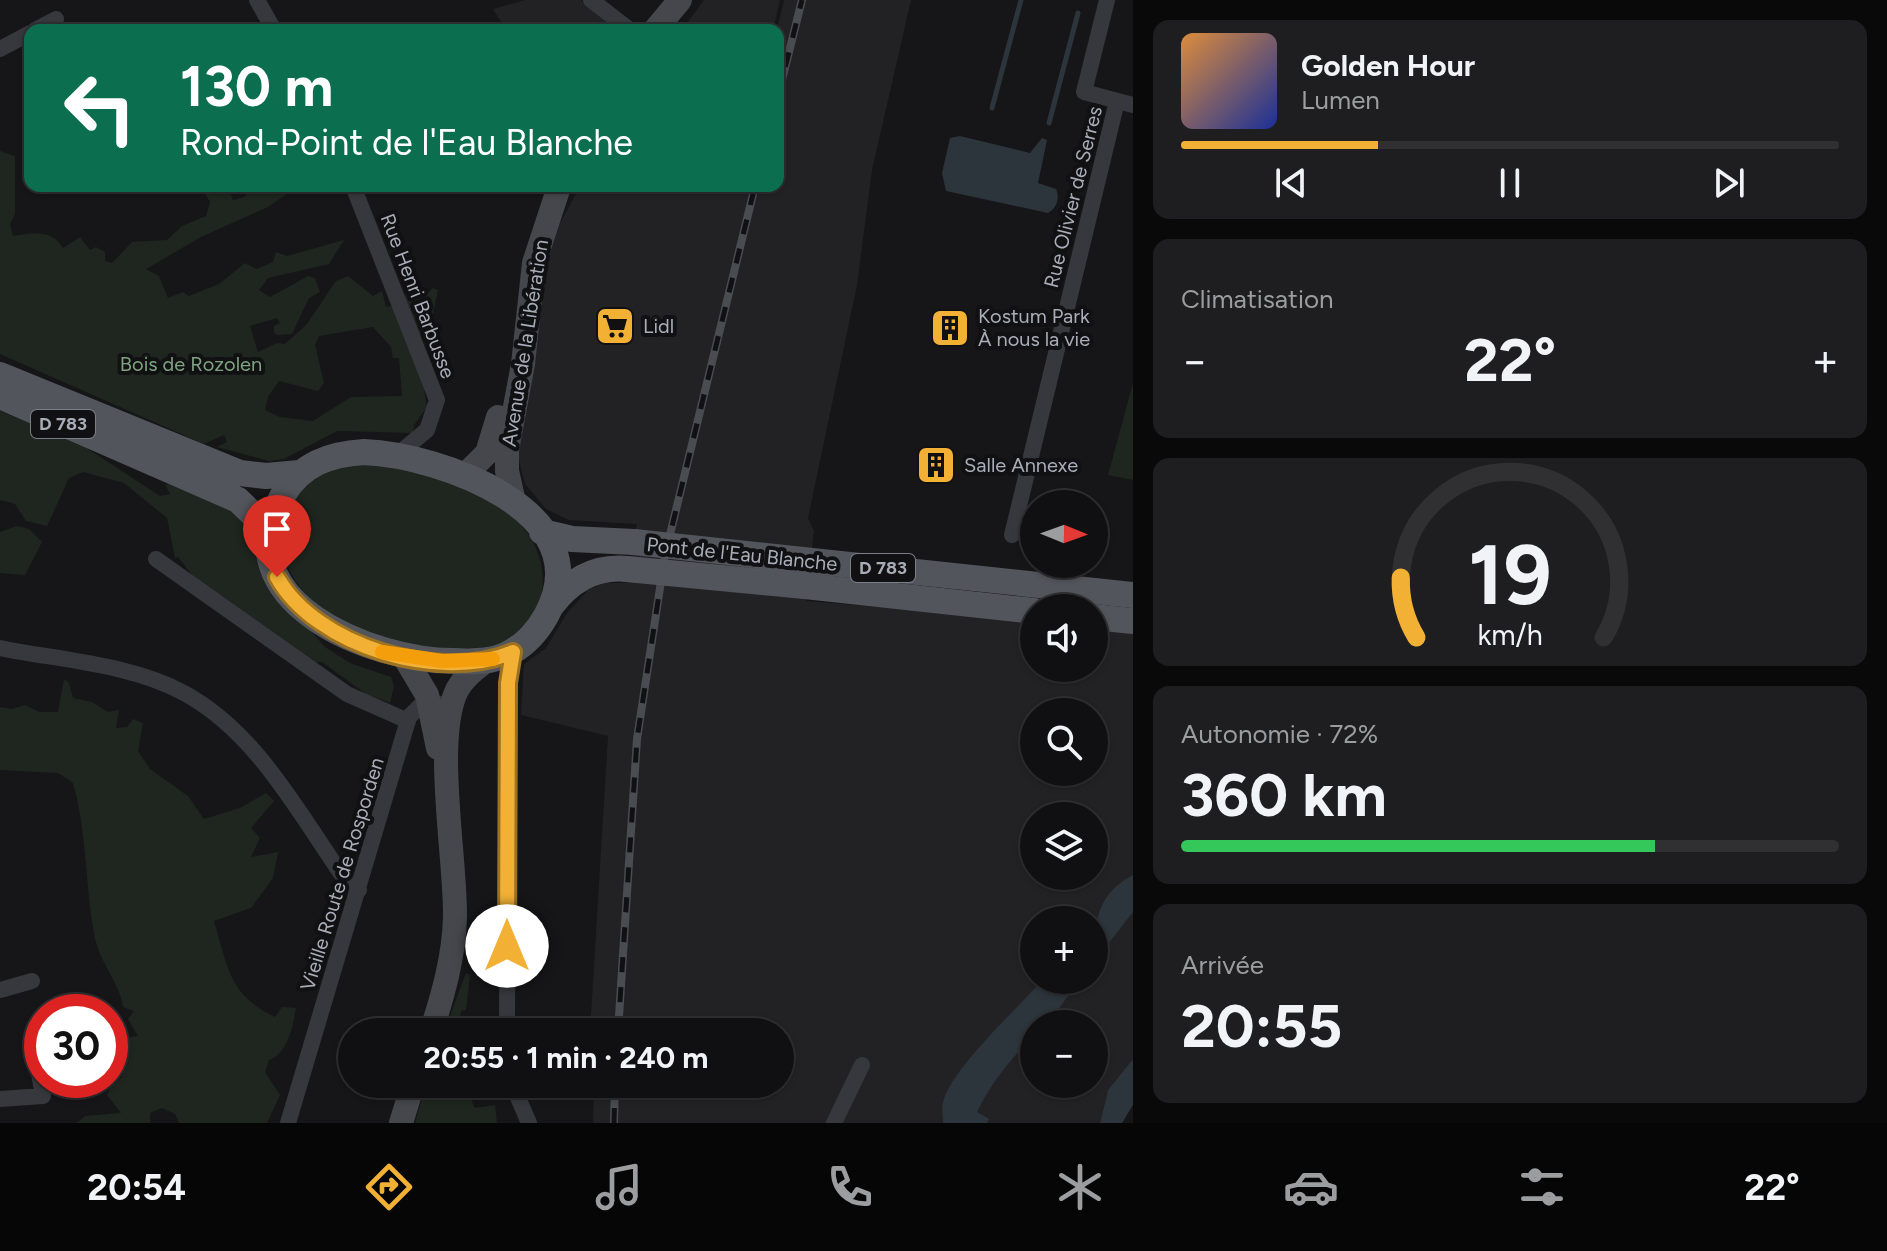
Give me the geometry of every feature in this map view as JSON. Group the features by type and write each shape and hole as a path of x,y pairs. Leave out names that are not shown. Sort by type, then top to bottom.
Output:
{"main road":[{"path":"661,24 683,0"},
{"path":"671,24 683,0"},
{"name":"Avenue de la Libération","path":"466,474 491,446 517,352 538,244 557,192"},
{"name":"Avenue de la Libération","path":"514,502 506,461 517,352"},
{"name":"D 783","path":"0,375 200,470 270,531"},
{"name":"D 783","path":"0,396 200,470 253,475 300,473"},
{"path":"364,452 397,455 466,474 514,502 542,532 557,569 552,605 538,629 513,652 475,661 405,658 356,642 325,626 300,606 277,577 270,553 270,531 278,503 300,473 334,455 364,452"},
{"name":"Pont de l'Eau Blanche","path":"542,532 572,539 634,542 1133,595"},
{"name":"Pont de l'Eau Blanche","path":"552,605 568,587 588,574 627,569 1020,610"},
{"path":"1108,618 1133,621"},
{"path":"405,658 422,685 430,706 447,799 454,868 454,934 435,1018"},
{"path":"447,799 449,719 453,702 475,661"},
{"path":"401,1123 409,1098"}],"street":[{"path":"257,0 271,24"},
{"path":"591,0 622,24"},
{"path":"1107,0 1084,92 1125,103"},
{"path":"46,24 56,19"},
{"path":"0,49 24,36"},
{"name":"Rue Olivier de Serres","path":"1012,535 1125,103"},
{"name":"Rue Henri Barbusse","path":"355,192 437,400 427,430 397,455"},
{"path":"156,559 347,694 408,721 415,709 430,706 445,695 475,661"},
{"path":"0,648 146,679 197,702 248,747 284,790 347,882 359,890"},
{"path":"507,1018 508,683 513,652"},
{"name":"Vieille Route de Rosporden","path":"288,1123 408,721"},
{"path":"0,990 32,981"},
{"path":"834,1123 862,1065"},
{"path":"0,1099 24,1097"},
{"path":"518,1098 529,1123"}],"shaded area":[{"path":"525,0 581,0 609,24 502,24 493,9"},
{"path":"704,0 780,0 774,24 686,24"},
{"path":"784,0 911,0 872,170 857,285 808,518 814,531 806,601 1020,619 1020,682 1108,682 1108,627 1133,629 1133,1059 1108,1090 1108,1010 1020,1010 1020,1098 1106,1098 1100,1123 593,1123 594,1098 794,1098 794,1018 591,1018 608,736 521,715 524,664 546,648 567,613 588,590 604,583 626,583 637,524 569,520 546,509 525,484 517,453 540,285 551,240 577,192 784,192 784,24 778,24"},
{"path":"960,136 1030,153 1042,138 1047,140 1038,183 1056,189 1056,206 1048,213 946,191 942,173 950,138"},
{"path":"1133,875 1133,912 1108,944 1108,906 1102,906 1120,883"},
{"path":"1030,994 1069,994 1058,1010 1020,1010 1020,1051 988,1092 977,1112 989,1119 987,1123 943,1123 942,1108 950,1086 988,1038"},
{"path":"1133,1059 1133,1105 1122,1123 1100,1123 1108,1090"}],"green space":[{"name":"Bois de Rozolen","path":"0,151 15,156 15,214 10,224 13,236 47,235 63,248 80,237 90,250 96,247 105,252 105,261 112,263 132,242 167,240 182,226 206,216 210,202 204,192 230,192 233,200 249,192 289,192 268,207 201,237 146,269 159,276 168,298 183,292 189,296 219,284 245,263 256,269 273,262 276,252 287,256 344,240 329,264 268,278 259,290 270,297 308,276 315,278 320,292 309,298 292,334 277,335 274,332 274,326 280,323 277,318 250,326 258,352 277,343 285,344 307,324 336,281 348,276 373,296 382,291 386,307 397,305 408,292 417,293 423,298 433,288 438,290 429,332 415,336 427,407 414,425 413,433 337,431 284,459 269,461 217,447 227,442 224,435 204,444 0,354","holes":["373,327 391,347 393,358 399,358 402,396 351,397 313,421 280,417 265,410 268,397 279,381 318,391 324,383 315,345 319,336"]},
{"path":"1133,383 1133,480 1108,475"},
{"path":"0,411 82,445 160,496 170,494 165,485 169,484 231,509 252,532 297,615 325,647 350,663 391,677 394,686 390,703 366,694 322,662 312,662 222,596 201,586 178,557 175,558 167,518 124,483 83,472 69,478 47,526 26,521 15,504 0,500"},
{"path":"373,463 447,480 481,495 513,517 529,536 539,557 543,579 540,600 532,619 518,634 498,644 473,648 401,643 349,626 307,596 297,584 285,557 285,526 293,504 303,487 319,474 343,466"},
{"path":"17,526 29,529 42,542 25,575 0,573 0,532"},
{"path":"64,679 69,683 73,698 92,702 108,712 119,710 116,728 127,727 133,719 143,723 138,751 150,769 188,796 204,819 240,808 266,793 274,801 251,828 260,838 251,857 278,852 273,878 251,908 214,921 232,978 248,999 275,1017 282,1007 296,1008 285,1045 269,1060 265,1072 280,1095 267,1123 179,1123 175,1114 162,1108 150,1113 150,1123 77,1123 85,1116 121,1113 109,1098 128,1098 128,1037 138,1036 128,1019 134,1011 128,1009 128,994 119,994 96,943 81,820 73,783 58,773 0,770 0,707 12,709 25,705 39,712 58,712"},
{"path":"466,973 470,975 466,1010 461,1011 460,1018 449,1018"},
{"path":"422,1098 471,1098 475,1108 495,1105 497,1123 415,1123"}],"waterway":[{"path":"992,108 1021,0"},
{"path":"1049,123 1078,13"}],"railway":[{"path":"784,72 802,0"},
{"path":"619,1018 637,739 665,555 754,192"},
{"path":"614,1123 615,1098"}],"slow traffic":[{"path":"382,652 405,658 442,661 493,659"}],"place":[{"name":"Lidl","path":"615,326"},
{"name":"Kostum Park À nous la vie","path":"950,328"},
{"name":"Salle Annexe","path":"936,465"}],"route":[{"path":"277,577 300,606 325,626 386,654 462,661 494,659 513,652 508,683 507,946"}]}
